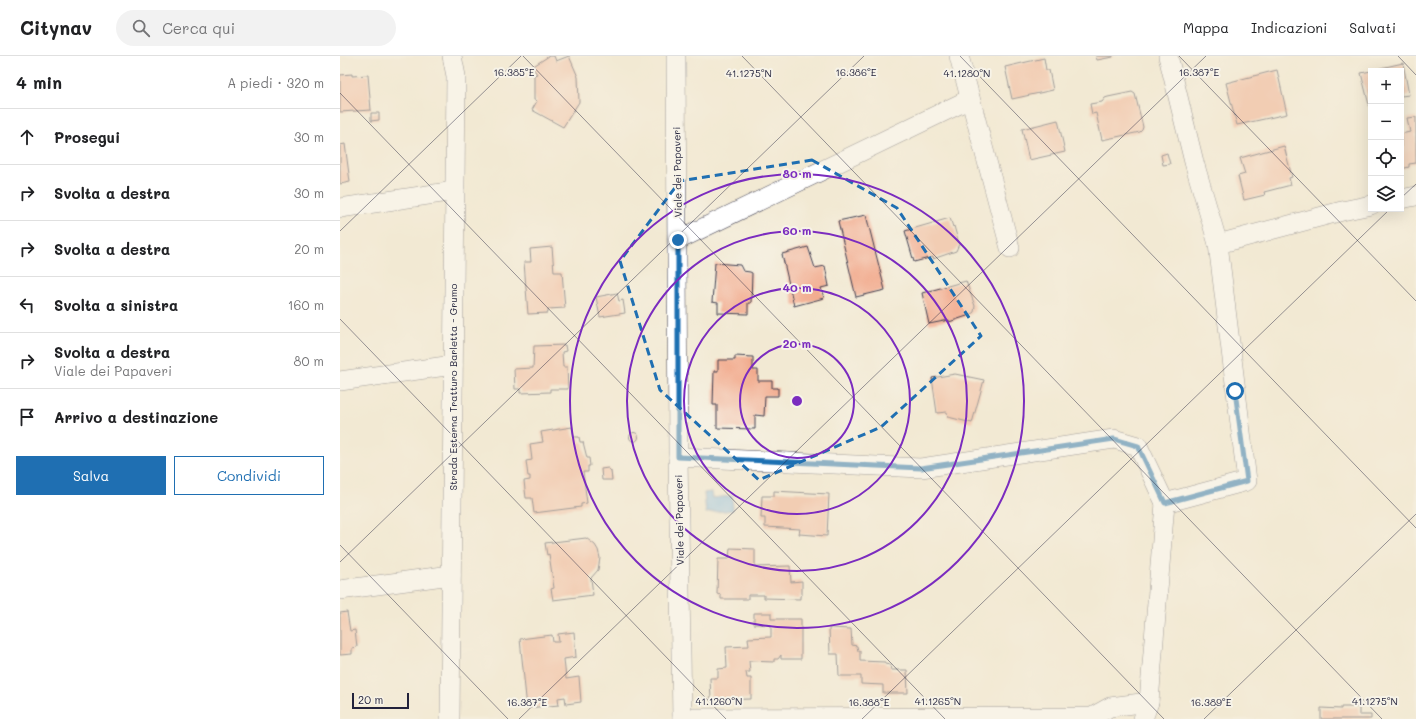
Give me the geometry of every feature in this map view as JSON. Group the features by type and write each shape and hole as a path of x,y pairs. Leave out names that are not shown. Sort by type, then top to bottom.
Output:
{"street":[{"name":"Strada Esterna Tratturo Barletta - Grumo","path":"450,719 456,76 452,56"},
{"name":"Viale dei Papaveri","path":"676,56 678,457 682,718"},
{"path":"959,56 1010,248"},
{"path":"1165,503 1247,481 1218,244 1194,162 1168,56"},
{"path":"678,240 970,99"},
{"path":"340,208 455,191"},
{"path":"1404,198 1416,196"},
{"path":"1218,244 1342,211 1368,206"},
{"path":"340,381 453,364"},
{"path":"678,457 921,468 1114,439 1138,446 1165,503 1146,710 1110,707 1092,717 682,718"},
{"path":"340,590 451,575"}],"highlighted area":[{"path":"812,160 897,208 981,336 881,427 759,480 660,390 620,261 680,181"}],"water":[{"path":"711,492 712,498 732,496 733,510 706,513 704,493"}],"building":[{"path":"549,56 554,56 556,61 569,56 578,77 579,102 563,127 532,110 537,101 534,100 534,75 537,74 532,67"},
{"path":"1096,56 1113,56 1113,57 1097,60"},
{"path":"1044,58 1046,70 1049,70 1053,90 1012,99 1005,67"},
{"path":"1403,63 1404,68 1381,68"},
{"path":"1404,68 1409,95 1404,96"},
{"path":"1277,70 1287,114 1237,125 1226,83"},
{"path":"1368,72 1368,101 1361,73"},
{"path":"352,74 352,76 368,75 371,110 340,112 340,75"},
{"path":"1132,92 1135,94 1143,127 1142,130 1140,132 1102,140 1096,113 1092,114 1090,104 1102,102 1108,97"},
{"path":"371,113 379,113 379,120 371,121"},
{"path":"1416,117 1416,163 1409,164 1409,167 1404,168 1404,133 1410,132 1407,118"},
{"path":"1058,120 1065,152 1029,160 1022,129"},
{"path":"345,144 350,182 340,184 340,145"},
{"path":"1284,146 1292,177 1289,178 1291,185 1264,192 1265,195 1244,200 1238,176 1245,174 1240,158"},
{"path":"1167,153 1170,164 1163,165 1161,155"},
{"path":"866,215 885,290 856,297 838,221"},
{"path":"950,218 959,244 956,251 933,259 933,257 914,262 905,231"},
{"path":"552,247 554,272 562,272 565,308 548,309 548,313 528,314 524,262 531,262 530,249"},
{"path":"808,247 815,268 825,266 829,286 821,288 824,298 794,306 782,254"},
{"path":"715,263 740,265 743,271 752,273 751,303 748,303 748,314 718,313 718,303 712,302"},
{"path":"966,281 975,306 974,312 970,315 949,322 949,320 929,324 922,293"},
{"path":"617,293 619,301 623,300 625,313 600,317 596,297"},
{"path":"565,345 566,351 562,352 563,367 567,367 568,389 550,389 550,392 520,393 520,389 515,389 514,369 533,368 534,346"},
{"path":"735,356 753,357 753,370 758,370 758,381 772,381 772,388 778,388 778,396 765,396 764,416 755,415 755,429 717,428 717,405 713,405 714,371 718,371 718,360 735,360"},
{"path":"955,374 984,380 972,423 948,417 947,412 937,413 932,378"},
{"path":"572,427 574,437 579,437 580,442 583,442 587,458 589,458 590,466 588,466 588,472 583,472 587,503 581,504 581,507 534,513 532,498 526,498 524,481 530,480 526,461 532,460 530,444 543,442 541,432"},
{"path":"632,433 636,433 638,437 636,441 632,441 630,439 630,435"},
{"path":"608,468 611,471 612,480 602,480 601,469"},
{"path":"774,491 829,494 827,536 799,534 800,529 765,527 765,518 761,518 762,496 774,496"},
{"path":"586,538 595,545 600,558 598,570 591,578 593,595 553,600 551,589 554,588 549,554 547,555 545,543"},
{"path":"730,548 755,549 755,567 790,566 791,582 802,581 802,595 800,596 800,599 764,598 764,595 748,595 748,599 721,599 721,595 717,594 718,559 729,559"},
{"path":"347,612 350,631 355,630 357,647 352,648 352,654 340,655 340,613"},
{"path":"754,613 771,613 771,619 801,619 801,659 781,659 781,655 778,659 774,659 774,662 749,661 750,672 746,672 747,678 751,678 751,699 711,700 710,678 718,678 718,669 727,668 726,647 749,646 748,638 771,637 771,625 754,624"},
{"path":"829,628 851,629 852,645 857,646 858,651 860,651 860,661 885,662 885,664 890,665 891,670 907,670 908,693 883,693 883,685 861,684 861,676 839,676 838,654 830,654"},
{"path":"574,632 576,657 564,659 566,679 579,677 581,702 566,704 565,697 558,698 559,705 527,708 520,639 552,635 553,642 559,642 558,634"},
{"path":"1341,707 1359,707 1359,715 1371,715 1371,719 1321,719 1321,708 1341,709"}],"route":[{"path":"678,240 678,457 921,468 1114,439 1138,446 1165,503 1247,481 1235,391"}]}
